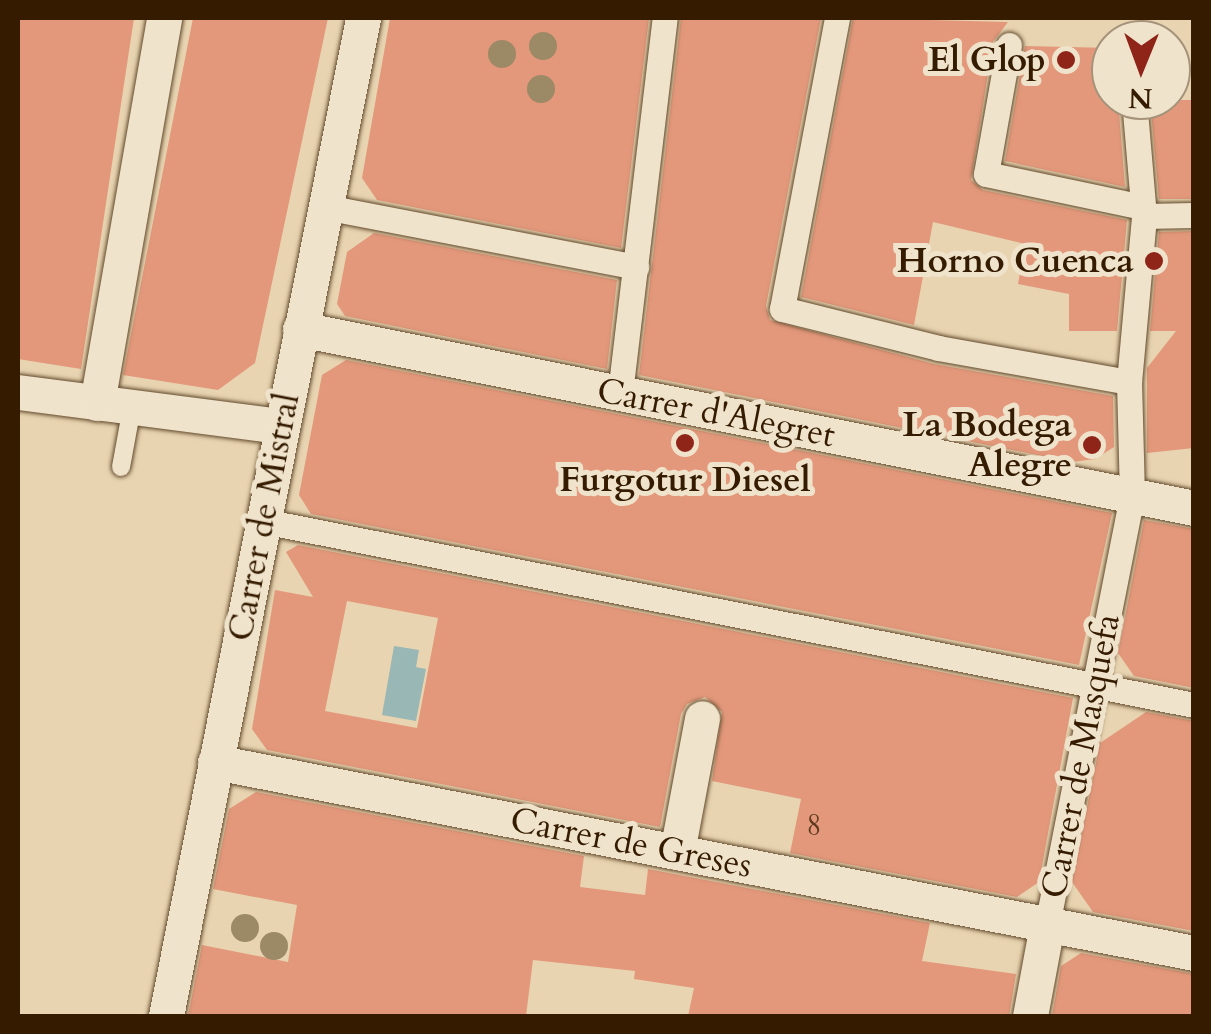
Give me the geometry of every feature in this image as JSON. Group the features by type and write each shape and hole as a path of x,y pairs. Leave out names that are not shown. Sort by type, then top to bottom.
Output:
{"street":[{"path":"96,403 164,18"},
{"name":"Carrer de Mistral","path":"166,1016 363,18"},
{"path":"620,394 666,18"},
{"path":"837,18 782,309 938,348 1128,382"},
{"path":"1009,45 986,174 1144,212 1194,215"},
{"name":"Carrer de Masquefa","path":"1030,1016 1132,496 1128,382 1144,212 1136,120"},
{"path":"325,207 636,268"},
{"name":"Carrer d'Alegret","path":"300,329 1194,508"},
{"path":"18,392 281,426"},
{"path":"263,521 1194,705"},
{"path":"678,852 702,718"},
{"name":"Carrer de Greses","path":"215,762 1194,953"}],"lane":[{"path":"121,468 132,407"}],"water":[{"path":"394,646 419,650 416,667 426,669 416,721 382,715"}],"building":[{"path":"18,18 134,18 81,369 18,359"},
{"path":"193,18 328,18 255,363 218,390 123,375"},
{"path":"390,18 649,18 621,248 377,200 362,178"},
{"path":"681,18 821,18 766,306 770,320 934,364 1113,396 1114,447 1095,459 1072,462 639,375"},
{"path":"853,18 1008,22 993,42 971,180 983,190 1127,220 1117,331 1069,331 1069,294 1018,284 1025,244 933,222 914,325 801,297"},
{"path":"1025,46 1091,48 1091,120 1120,120 1125,187 1005,161"},
{"path":"1194,100 1194,199 1159,199 1152,120 1191,120"},
{"path":"1194,231 1194,448 1147,453 1147,368 1176,331 1150,331 1159,232"},
{"path":"374,233 617,280 607,369 345,316 337,304 347,252"},
{"path":"346,360 1112,513 1079,665 311,514 299,495 322,375"},
{"path":"1144,520 1194,529 1194,688 1134,676 1118,653"},
{"path":"298,545 1073,698 1039,882 1017,897 790,853 801,799 712,781 722,712 705,697 687,704 681,714 660,827 267,750 252,729 275,590 313,597 286,552","holes":["347,601 438,618 417,728 325,711"]},
{"path":"1146,712 1194,721 1194,931 1093,912 1072,882 1100,743"},
{"path":"256,792 584,856 580,887 645,895 648,869 930,923 922,961 1016,974 1009,1016 688,1016 694,988 634,979 635,971 533,960 526,1016 188,1016 202,945 288,962 297,905 213,889 229,809"},
{"path":"1081,953 1194,974 1194,1016 1052,1016 1061,966"}],"place":[{"name":"El Glop","path":"1066,60"},
{"name":"Horno Cuenca","path":"1154,261"},
{"name":"Furgotur Diesel","path":"685,443"},
{"name":"La Bodega Alegre","path":"1092,445"}]}
